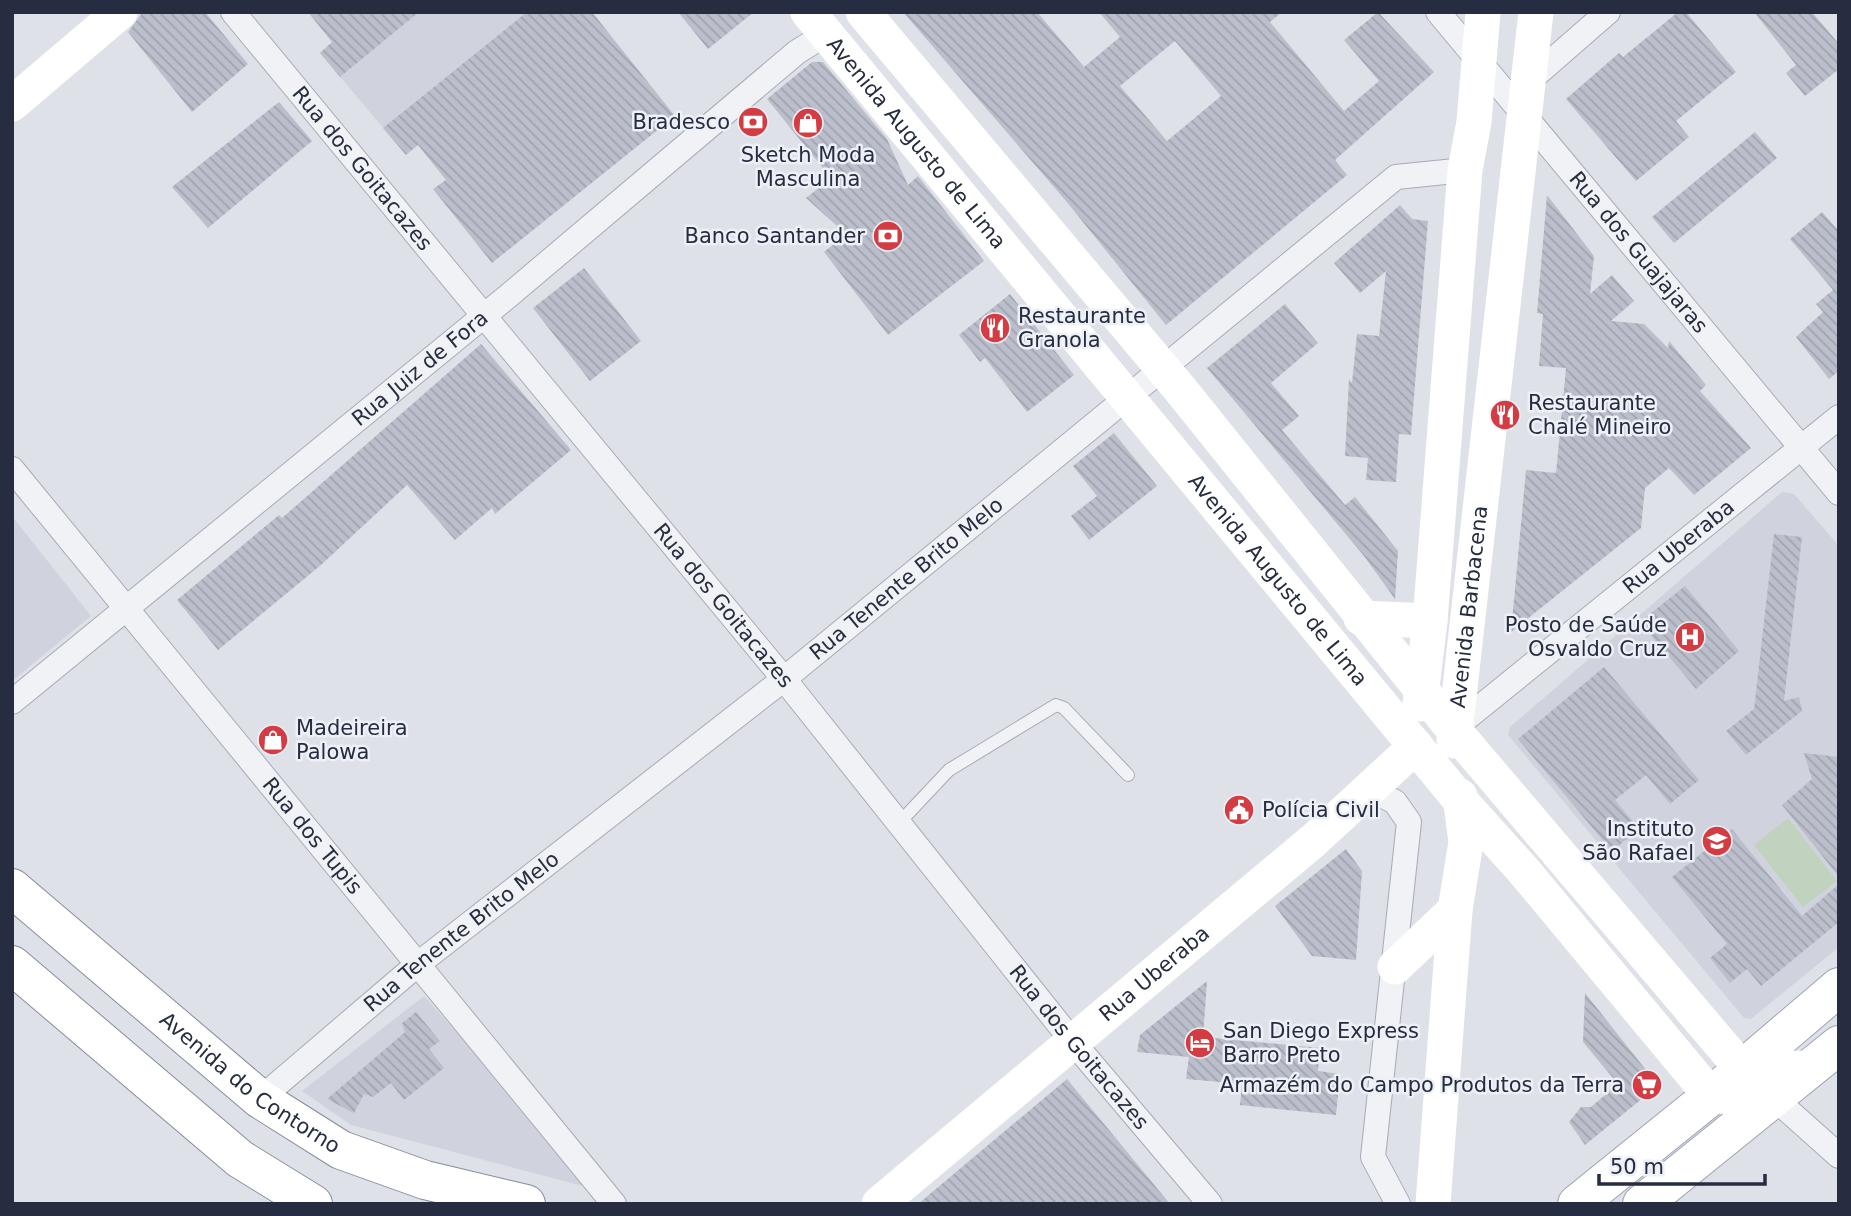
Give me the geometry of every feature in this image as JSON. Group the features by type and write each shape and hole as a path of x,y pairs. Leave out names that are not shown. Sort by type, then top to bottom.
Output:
{"main road":[{"path":"12,104 120,12"},
{"name":"Avenida Augusto de Lima","path":"863,12 1161,369 1453,729 1742,1069"},
{"name":"Avenida Barbacena","path":"1416,746 1430,621 1465,170 1474,122 1483,12"},
{"name":"Avenida Barbacena","path":"1433,1204 1455,910 1466,842 1453,729 1536,12"},
{"name":"Avenida Augusto de Lima","path":"817,23 1460,800 1711,1096"},
{"path":"1478,61 1507,77 1530,80"},
{"path":"1361,618 1430,621"},
{"name":"Rua Uberaba","path":"884,1202 1370,789 1416,746"},
{"path":"1461,872 1522,870"},
{"name":"Avenida do Contorno","path":"12,888 261,1099 341,1150 425,1180 526,1204"},
{"path":"1395,967 1455,910"},
{"path":"12,965 240,1159 313,1204"},
{"path":"1577,1204 1711,1096 1839,987"},
{"path":"1642,1204 1774,1098 1824,1064 1839,1045"},
{"path":"1742,1069 1824,1064"},
{"path":"1711,1096 1774,1098"}],"street":[{"name":"Rua dos Goitacazes","path":"233,12 784,678 1073,1042 1210,1204"},
{"name":"Rua dos Guajajaras","path":"1438,12 1525,120 1839,493"},
{"path":"1530,80 1608,12"},
{"name":"Rua Juiz de Fora","path":"12,702 484,315 797,52 817,23"},
{"name":"Rua Tenente Brito Melo","path":"261,1099 418,964 784,678 1396,177 1465,170"},
{"name":"Rua Uberaba","path":"1453,729 1839,416"},
{"name":"Rua dos Tupis","path":"12,469 614,1204"},
{"path":"1370,789 1395,802 1409,822 1373,1157 1398,1204"},
{"path":"1774,1098 1839,1156"}],"lane":[{"path":"900,822 950,771 1056,705 1063,708 1128,775"}],"shaded area":[{"path":"368,12 530,12 406,155 320,53"},
{"name":"Instituto São Rafael","path":"1782,492 1794,494 1839,546 1839,947 1751,1019 1744,1018 1508,735 1510,727"},
{"path":"12,516 91,616 12,681"},
{"path":"424,996 598,1190 351,1125 302,1091"}],"green space":[{"path":"1788,818 1837,881 1803,907 1754,845"}],"building":[{"path":"143,12 205,12 248,64 192,112 128,32"},
{"path":"308,12 419,12 340,77 320,53 332,42"},
{"path":"527,12 592,12 675,116 492,263 433,189 446,180 418,145 406,155 383,128"},
{"path":"678,12 754,12 708,49"},
{"path":"903,12 1037,12 1084,67 1120,37 1099,12 1282,12 1270,22 1344,111 1379,81 1344,40 1378,12 1434,72 1335,160 1347,175 1166,325 1066,201","holes":["1175,41 1221,96 1167,141 1120,86"]},
{"path":"1678,12 1686,12 1736,72 1676,121 1689,137 1636,181 1566,99 1619,53 1623,57"},
{"path":"1754,12 1812,12 1839,44 1839,69 1805,96 1786,73 1796,65"},
{"path":"812,62 823,62 887,139 908,185 918,176 984,261 888,335 824,252 846,234 806,198 831,178 767,99"},
{"path":"279,102 312,141 208,228 172,187"},
{"path":"1755,132 1777,158 1674,243 1652,217"},
{"path":"1547,195 1594,256 1590,294 1612,275 1634,301 1611,321 1644,324 1668,348 1669,341 1706,385 1700,391 1751,448 1694,495 1669,468 1645,488 1641,528 1511,632 1526,470 1556,473 1566,368 1539,366 1543,314 1537,313"},
{"path":"1400,205 1412,219 1428,221 1411,435 1399,434 1396,482 1366,480 1368,458 1345,456 1349,379 1352,383 1357,334 1379,336 1386,271 1360,293 1334,263"},
{"path":"1822,212 1839,231 1839,371 1829,379 1796,337 1823,312 1816,304 1833,290 1790,239"},
{"path":"584,268 641,341 590,381 533,308"},
{"path":"1010,294 1074,375 1027,412 985,358 980,362 959,335"},
{"path":"1285,304 1318,343 1271,383 1299,416 1282,430 1345,505 1355,497 1398,551 1395,599 1364,556 1207,368"},
{"path":"481,344 571,450 495,514 492,508 455,540 407,485 321,565 218,650 177,600 279,515 282,518"},
{"path":"1114,433 1157,486 1089,540 1071,516 1097,496 1073,466"},
{"path":"1774,534 1802,537 1784,701 1799,697 1802,711 1746,755 1726,731 1754,709"},
{"name":"Posto de Saúde Osvaldo Cruz","path":"1685,586 1739,651 1696,689 1640,622"},
{"path":"1604,667 1699,780 1670,804 1646,775 1615,800 1639,829 1612,851 1518,739"},
{"path":"1804,753 1839,757 1839,877 1782,805 1812,779"},
{"path":"1732,829 1802,916 1839,884 1839,922 1761,986 1747,969 1730,983 1710,958 1727,944 1672,877"},
{"path":"1346,849 1362,871 1356,960 1312,956 1275,906"},
{"name":"San Diego Express Barro Preto","path":"1207,981 1203,1037 1320,1048 1318,1071 1340,1074 1336,1115 1240,1105 1242,1084 1186,1079 1189,1057 1137,1052 1140,1035"},
{"path":"1585,993 1654,1080 1654,1089 1585,1145 1569,1122 1581,1107 1591,1107 1618,1084 1583,1042"},
{"path":"416,1012 440,1041 429,1049 444,1068 404,1100 391,1083 373,1097 364,1094 354,1113 327,1099 405,1032 402,1023"},
{"path":"1067,1079 1170,1204 918,1204 1000,1135"}],"place":[{"name":"Bradesco","path":"753,122"},
{"name":"Sketch Moda Masculina","path":"808,123"},
{"name":"Banco Santander","path":"888,236"},
{"name":"Restaurante Granola","path":"995,328"},
{"name":"Restaurante Chalé Mineiro","path":"1505,415"},
{"name":"Posto de Saúde Osvaldo Cruz","path":"1690,637"},
{"name":"Madeireira Palowa","path":"273,740"},
{"name":"Polícia Civil","path":"1239,810"},
{"name":"Instituto São Rafael","path":"1717,841"},
{"name":"San Diego Express Barro Preto","path":"1200,1043"},
{"name":"Armazém do Campo Produtos da Terra","path":"1647,1085"}]}
